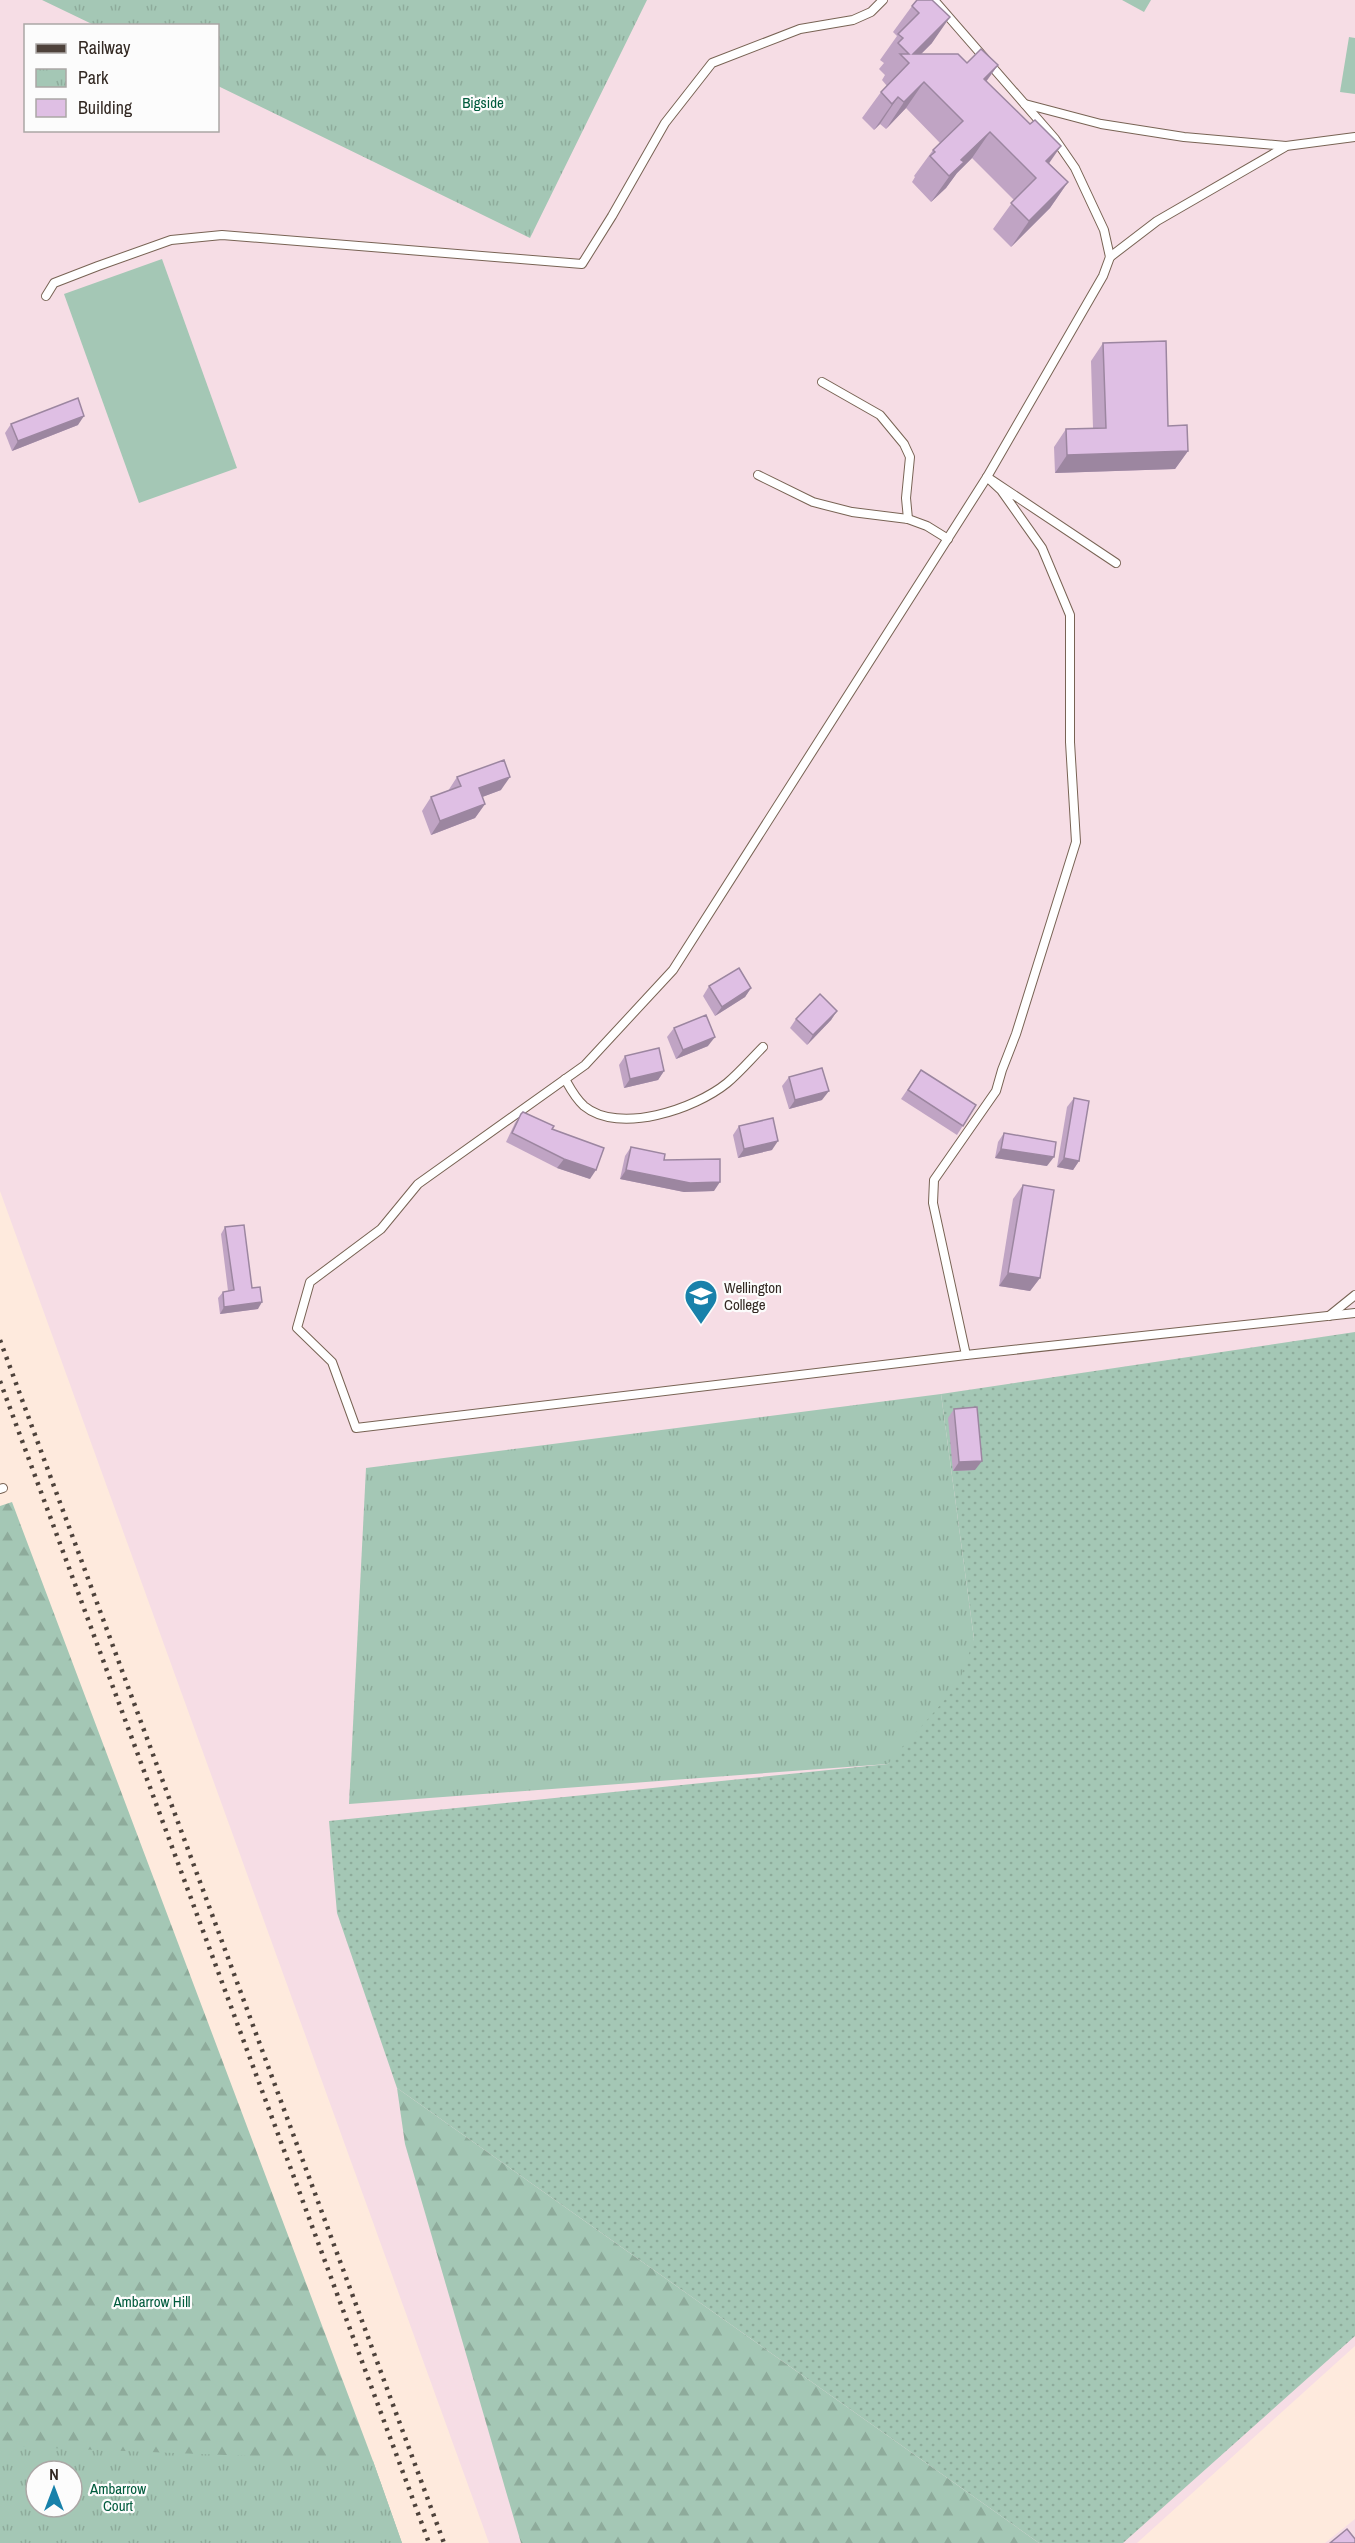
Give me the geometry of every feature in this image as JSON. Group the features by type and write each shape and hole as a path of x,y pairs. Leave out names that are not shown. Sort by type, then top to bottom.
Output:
{"lane":[{"path":"46,296 54,283 171,240 222,235 582,264 665,123 712,63 800,29 853,20 871,12 883,0"},
{"path":"934,0 1055,139 1075,168 1104,230 1110,256 1103,276 987,477 674,970 585,1065 418,1184 381,1229 310,1282 297,1328 332,1362 356,1428 966,1355 1355,1313"},
{"path":"1024,104 1101,124 1184,137 1286,146 1355,137"},
{"path":"1110,256 1157,221 1286,146"},
{"path":"822,382 880,415 904,444 910,457 906,498 908,519"},
{"path":"758,475 813,502 831,508 908,519 927,526 948,539"},
{"path":"987,477 1116,563"},
{"path":"966,1355 933,1203 934,1180 996,1091 1076,842 1070,742 1070,615 1042,548 1001,490 987,477"},
{"path":"565,1079 575,1097 585,1107 599,1114 616,1118 663,1114 697,1101 726,1084 763,1047"},
{"path":"1329,1316 1355,1295"}],"shaded area":[{"name":"Wellington College","path":"0,0 1355,0 1355,2346 1137,2543 489,2543 0,1191"},
{"path":"1355,2519 1355,2543 1325,2543"}],"green space":[{"name":"Bigside","path":"42,0 647,0 530,238 219,86 219,24 92,24"},
{"path":"1122,0 1151,0 1144,12"},
{"path":"1349,37 1355,38 1355,94 1340,92"},
{"path":"162,259 237,468 139,503 64,294"},
{"path":"1355,1332 1355,2336 1123,2543 1039,2543 397,2088 337,1913 329,1821 888,1764 974,1639 941,1394"},
{"path":"941,1394 974,1639 958,1685 888,1764 349,1804 366,1468"},
{"name":"Ambarrow Hill","path":"12,1502 402,2543 0,2543 0,1506"},
{"path":"397,2088 1039,2543 521,2543 405,2144"},
{"name":"Ambarrow Court","path":"0,2446 373,2461 402,2543 0,2543"}],"building":[{"path":"917,0 932,0 950,17 913,54 958,54 967,63 981,49 998,65 984,79 1030,124 1035,120 1061,146 1046,161 1068,182 1029,221 1011,203 1036,178 990,132 961,160 964,162 949,176 930,156 935,152 933,150 963,121 924,82 904,102 898,97 892,104 881,92 909,63 900,54 909,54 898,43 903,38 898,34 919,13 912,6"},
{"path":"1166,341 1168,426 1187,425 1188,451 1067,455 1066,429 1106,428 1103,343"},
{"path":"78,398 84,416 18,441 11,424"},
{"path":"504,760 510,777 479,788 485,804 440,821 431,797 461,786 457,777"},
{"path":"739,968 751,988 722,1007 709,986"},
{"path":"820,994 837,1011 813,1035 796,1019"},
{"path":"706,1015 715,1037 683,1050 674,1028"},
{"path":"659,1048 664,1071 630,1079 625,1056"},
{"path":"822,1068 829,1091 795,1100 789,1077"},
{"path":"921,1070 976,1105 963,1126 908,1090"},
{"path":"1074,1098 1089,1101 1079,1161 1064,1158"},
{"path":"523,1112 554,1126 552,1129 604,1148 596,1170 564,1159 512,1133"},
{"path":"773,1118 778,1141 744,1149 739,1126"},
{"path":"1004,1133 1056,1142 1054,1157 1001,1149"},
{"path":"631,1147 665,1154 664,1160 720,1159 720,1182 690,1183 626,1170"},
{"path":"1023,1185 1054,1190 1040,1278 1008,1273"},
{"path":"244,1225 252,1288 260,1287 262,1302 224,1307 223,1292 234,1290 225,1227"},
{"path":"977,1407 982,1461 959,1462 954,1409"},
{"path":"1347,2529 1355,2539 1355,2543 1330,2543"}],"railway":[{"path":"0,1340 444,2543"},
{"path":"0,1381 429,2543"}],"place":[{"name":"Wellington College","path":"701,1325"}]}
